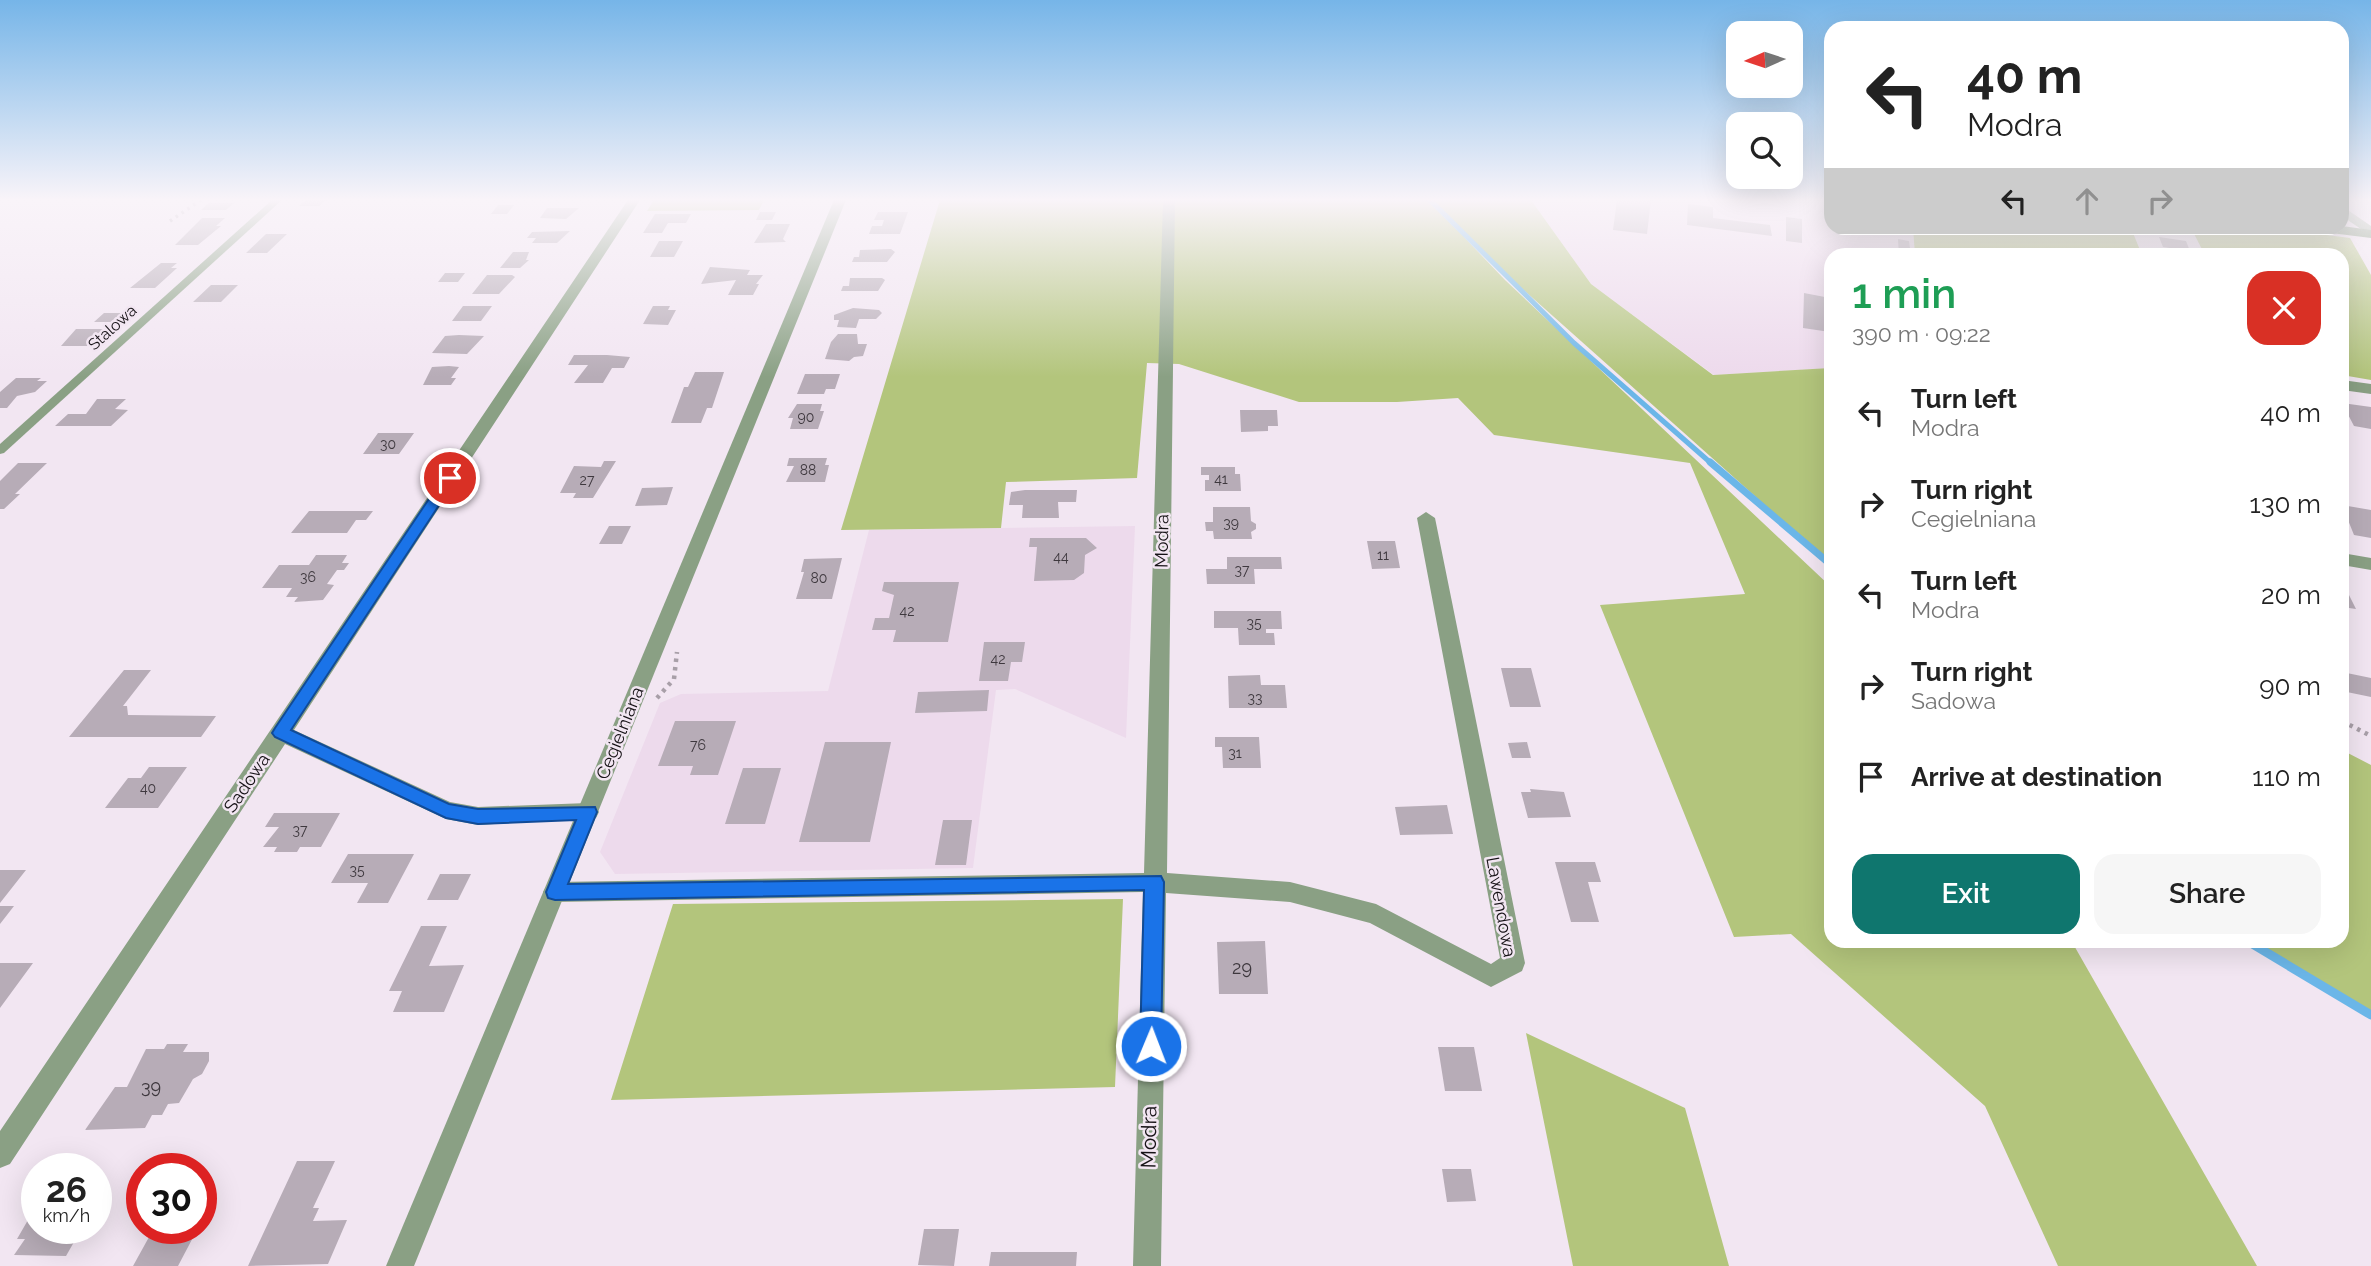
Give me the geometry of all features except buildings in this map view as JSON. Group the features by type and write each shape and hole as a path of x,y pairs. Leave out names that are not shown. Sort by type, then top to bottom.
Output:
{"street":[{"name":"Sadowa","path":"0,1155 595,259"},
{"name":"Cegielniana","path":"400,1266 816,259"},
{"name":"Modra","path":"1147,1266 1168,259"},
{"path":"2349,386 2371,389"},
{"name":"Lawendowa","path":"1154,882 1290,892 1376,914 1492,976 1513,963 1426,518"},
{"path":"2349,560 2371,564"},
{"path":"281,733 446,810 478,816 588,812"},
{"path":"555,892 1154,882"}],"lane":[{"name":"Stalowa","path":"0,450 212,259"}],"path":[{"path":"671,689 677,672"},
{"path":"2349,725 2371,736"}],"shaded area":[{"path":"1573,259 1824,259 1824,368 1714,375 1591,284"},
{"path":"1135,526 1126,738 1015,689 996,690 973,868 615,874 600,852 660,703 681,694 828,691 869,530"}],"green space":[{"path":"922,259 1485,259 1824,580 1824,948 2075,948 2257,1266 2058,1266 1985,1106 1791,934 1734,937 1600,605 1745,594 1690,463 1494,435 1458,398 1397,402 1299,402 1179,364 1147,363 1137,478 1006,482 1001,528 841,530"},
{"path":"1489,259 1573,259 1591,284 1713,375 1824,368 1824,558"},
{"path":"2349,259 2362,259 2371,275 2371,380 2349,376"},
{"path":"2349,754 2371,765 2371,1015 2259,948 2349,948"},
{"path":"1123,899 1115,1087 611,1100 673,904"},
{"path":"1526,1033 1685,1108 1729,1266 1573,1266"}],"waterway":[{"path":"1489,259 1574,343 1712,464"},
{"path":"1710,462 1824,559"},
{"path":"2259,948 2371,1015"}],"route":[{"path":"450,478 281,733 446,810 478,816 588,812 555,892 1154,882 1151,1046"}]}
